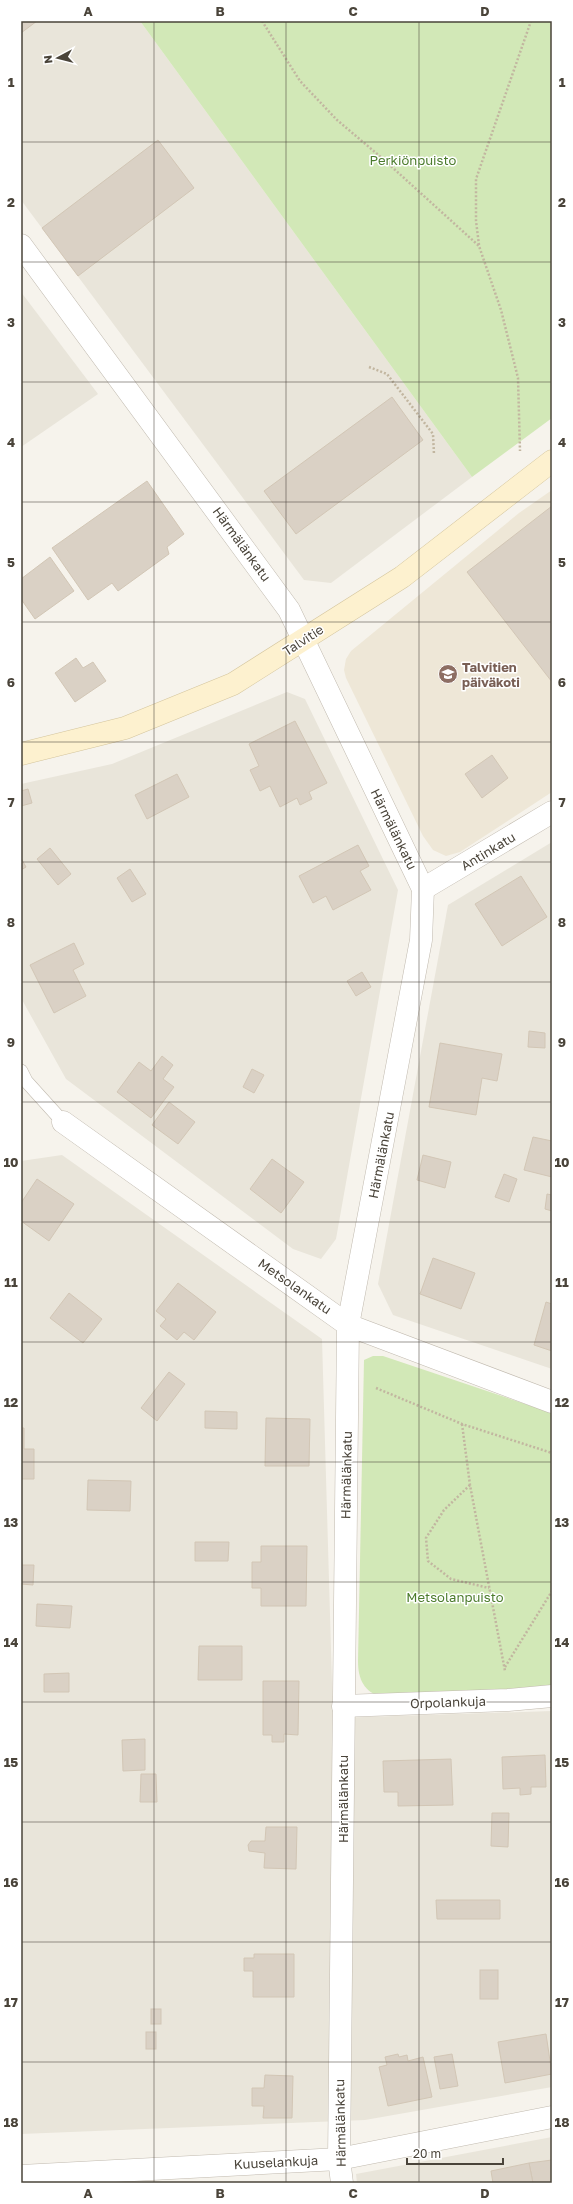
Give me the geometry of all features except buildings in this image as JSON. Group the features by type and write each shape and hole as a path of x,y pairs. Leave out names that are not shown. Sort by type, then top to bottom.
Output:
{"street":[{"name":"Härmälänkatu","path":"21,245 283,601 423,889 422,940 348,1325 339,2159 342,2183"},
{"name":"Talvitie","path":"21,754 126,728 233,684 402,577 521,483 552,461"},
{"name":"Antinkatu","path":"423,889 552,812"},
{"name":"Metsolankatu","path":"63,1122 348,1325 552,1402"},
{"name":"Orpolankuja","path":"343,1706 508,1700 552,1696"},
{"name":"Kuuselankuja","path":"21,2176 339,2159 552,2117"}],"lane":[{"path":"21,1071 26,1081 63,1122"}],"path":[{"path":"262,21 300,81 337,120 382,158 480,246"},
{"path":"521,483 518,378 501,310 480,246 476,221 476,179 530,21"},
{"path":"369,367 387,374 433,434 434,455"},
{"path":"348,1376 462,1424 552,1453"},
{"path":"462,1424 470,1485 505,1667 508,1700"},
{"path":"470,1485 444,1510 426,1538 428,1561 451,1579 489,1588"},
{"path":"505,1667 552,1591"}],"shaded area":[{"path":"21,21 140,21 472,477 331,583 304,580 21,200"},
{"path":"21,292 98,394 21,447"},
{"name":"Talvitien päiväkoti","path":"552,490 552,792 460,852 446,856 433,850 423,836 346,678 344,670 346,659 351,651 519,513"},
{"path":"287,692 305,699 398,890 336,1239 321,1259 293,1249 66,1079 21,998 21,784 112,764"},
{"path":"552,842 552,1369 393,1315 378,1284 448,905"},
{"path":"62,1155 322,1339 333,1718 552,1711 552,2087 365,2120 21,2134 21,1161"},
{"path":"552,2137 552,2183 357,2183 356,2174"}],"green space":[{"name":"Perkiönpuisto","path":"140,21 552,21 552,418 472,477"},
{"name":"Metsolanpuisto","path":"373,1356 383,1356 552,1413 552,1687 382,1698 371,1692 363,1684 359,1674 358,1661 364,1360"}],"place":[{"name":"Talvitien päiväkoti","path":"448,674"}]}
